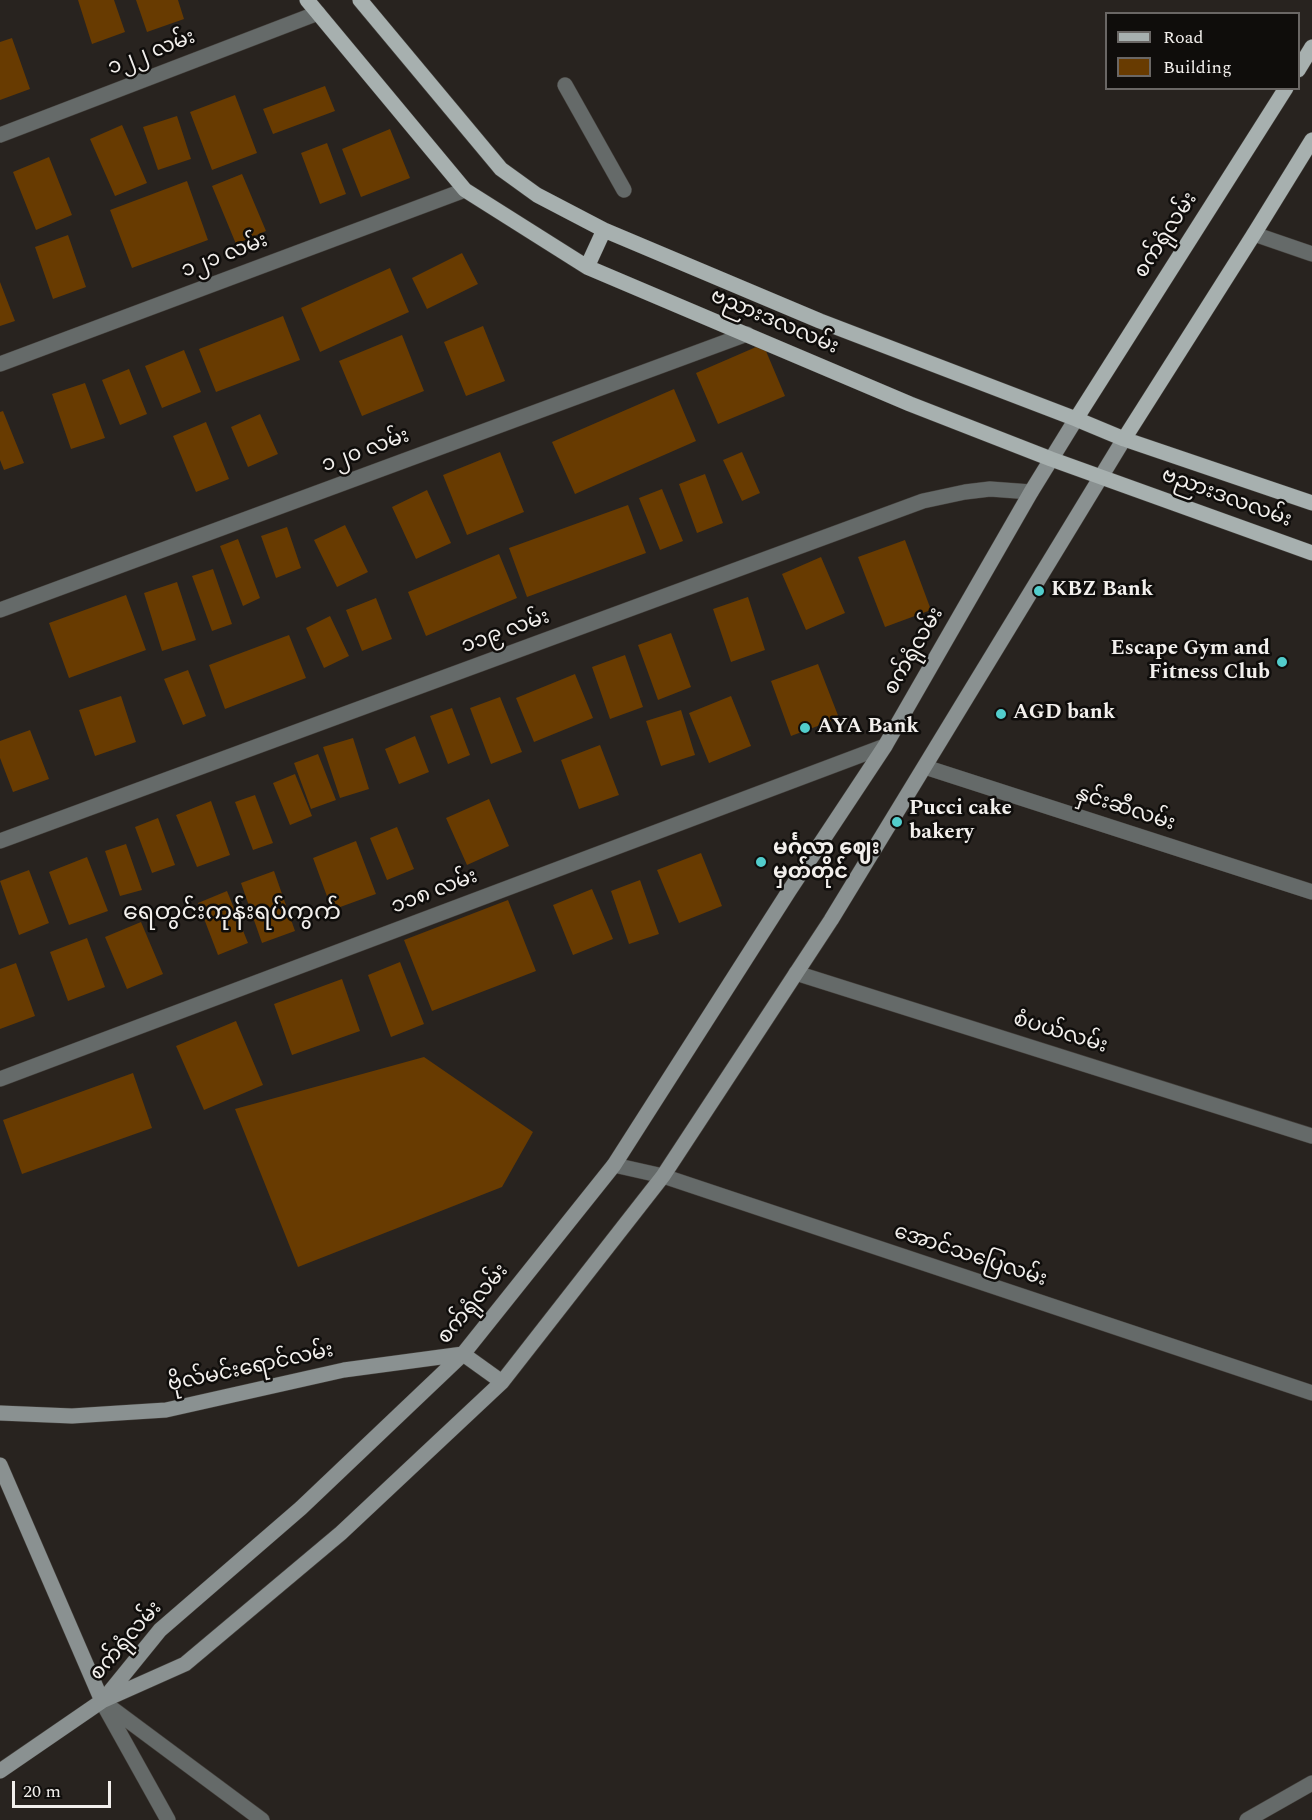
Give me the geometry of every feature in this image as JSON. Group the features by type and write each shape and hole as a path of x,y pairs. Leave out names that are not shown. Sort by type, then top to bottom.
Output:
{"main road":[{"name":"ဗညားဒလလမ်း","path":"307,0 465,190 587,267 910,404 1051,459 1312,553"},
{"name":"ဗညားဒလလမ်း","path":"360,0 501,169 537,195 604,230 820,321 1124,439 1312,502"},
{"path":"1300,68 1312,46"},
{"name":"စက်ရုံလမ်း","path":"102,1701 160,1630 301,1508 463,1354 614,1165 789,891 885,747 1051,459 1285,90"},
{"name":"စက်ရုံလမ်း","path":"102,1701 185,1664 341,1533 502,1382 663,1176 837,909 1101,476 1312,140"},
{"path":"587,267 604,230"},
{"path":"463,1354 502,1382"},
{"name":"ဗိုလ်မင်းရောင်လမ်း","path":"0,1413 72,1416 166,1410 344,1370 463,1354"},
{"path":"0,1465 102,1701 0,1771"}],"street":[{"name":"၁၂၂ လမ်း","path":"0,135 318,13"},
{"path":"565,85 624,190"},
{"name":"၁၂၁ လမ်း","path":"0,364 465,190"},
{"path":"1254,234 1312,254"},
{"name":"၁၂၀ လမ်း","path":"0,610 747,334"},
{"name":"၁၁၉ လမ်း","path":"0,841 923,501 990,489 1031,492"},
{"name":"၁၁၈ လမ်း","path":"0,1079 885,747"},
{"name":"နှင်းဆီလမ်း","path":"925,767 1312,892"},
{"name":"စံပယ်လမ်း","path":"796,973 1312,1136"},
{"name":"အောင်သပြေလမ်း","path":"614,1165 663,1176 1312,1393"},
{"path":"102,1701 168,1820"},
{"path":"102,1701 261,1820"},
{"path":"1247,1820 1312,1783"}],"building":[{"path":"78,0 114,0 125,32 92,44"},
{"path":"136,0 178,0 184,19 147,32"},
{"path":"12,38 30,89 0,100 0,42"},
{"path":"325,86 335,111 273,134 263,109"},
{"path":"235,95 257,153 212,170 190,112"},
{"path":"177,116 191,159 158,170 143,127"},
{"path":"122,125 147,183 115,196 90,139"},
{"path":"390,129 410,178 361,197 342,149"},
{"path":"327,143 346,194 320,204 301,153"},
{"path":"49,157 72,215 36,230 13,172"},
{"path":"242,174 266,231 236,244 212,186"},
{"path":"187,181 208,240 132,268 110,210"},
{"path":"68,235 86,287 53,299 35,247"},
{"path":"462,253 478,284 427,309 412,278"},
{"path":"390,268 409,312 320,352 301,308"},
{"path":"0,282 15,321 0,326"},
{"path":"283,316 300,360 216,392 199,349"},
{"path":"483,326 505,381 466,396 444,342"},
{"path":"402,335 424,391 362,416 339,361"},
{"path":"763,344 785,396 718,424 696,373"},
{"path":"184,350 201,392 162,408 145,366"},
{"path":"129,369 147,414 120,425 102,380"},
{"path":"85,383 105,438 71,449 52,394"},
{"path":"674,389 696,441 575,494 552,442"},
{"path":"3,411 24,463 4,470 0,460 0,412"},
{"path":"260,414 278,454 248,467 231,427"},
{"path":"206,422 229,479 196,492 173,436"},
{"path":"500,452 524,512 467,535 443,475"},
{"path":"742,452 760,493 742,501 723,460"},
{"path":"705,474 723,523 697,533 679,484"},
{"path":"662,489 683,541 660,550 639,498"},
{"path":"427,490 451,543 416,559 392,507"},
{"path":"628,505 646,553 527,597 509,548"},
{"path":"345,525 368,572 337,587 314,540"},
{"path":"287,527 301,568 276,578 261,536"},
{"path":"238,539 260,598 243,606 220,546"},
{"path":"905,540 931,610 885,627 858,557"},
{"path":"499,554 517,598 426,636 408,592"},
{"path":"821,557 845,613 806,630 782,574"},
{"path":"213,569 232,624 212,631 192,576"},
{"path":"177,582 196,640 162,651 144,593"},
{"path":"126,595 146,650 69,678 49,623"},
{"path":"748,597 765,650 731,662 713,609"},
{"path":"376,598 392,639 362,651 346,610"},
{"path":"330,616 349,656 324,668 306,628"},
{"path":"671,633 691,687 658,700 638,645"},
{"path":"289,635 306,678 225,709 209,665"},
{"path":"625,655 643,707 610,719 592,667"},
{"path":"818,664 839,718 791,736 771,681"},
{"path":"188,670 206,716 183,725 164,679"},
{"path":"575,674 593,718 534,742 516,698"},
{"path":"121,696 136,742 95,756 79,710"},
{"path":"731,696 751,746 709,763 689,713"},
{"path":"500,697 522,752 491,764 470,708"},
{"path":"452,708 470,755 448,764 430,716"},
{"path":"681,710 695,755 661,766 646,721"},
{"path":"30,730 49,779 13,792 0,758 0,741"},
{"path":"415,736 429,772 399,784 385,749"},
{"path":"353,738 369,789 340,798 323,747"},
{"path":"600,745 619,795 579,809 561,760"},
{"path":"318,754 336,800 311,809 294,763"},
{"path":"295,774 312,816 290,825 273,783"},
{"path":"255,795 273,843 253,850 235,802"},
{"path":"489,799 509,846 467,865 446,818"},
{"path":"211,801 230,855 197,867 176,815"},
{"path":"158,818 175,865 152,873 135,827"},
{"path":"397,827 414,869 387,880 370,838"},
{"path":"356,841 376,894 332,910 313,858"},
{"path":"126,844 142,890 120,896 105,851"},
{"path":"701,853 722,906 679,923 657,870"},
{"path":"87,857 108,911 69,925 49,872"},
{"path":"29,870 49,923 19,935 0,881"},
{"path":"274,871 295,931 262,943 241,883"},
{"path":"640,880 659,934 629,944 611,891"},
{"path":"592,889 613,939 573,955 553,905"},
{"path":"227,891 248,943 218,955 198,903"},
{"path":"508,900 536,971 432,1011 404,940"},
{"path":"141,922 163,974 127,989 105,937"},
{"path":"87,938 105,987 68,1001 50,952"},
{"path":"400,962 424,1024 391,1037 368,975"},
{"path":"16,963 35,1016 0,1029 0,969"},
{"path":"342,979 360,1031 292,1055 274,1004"},
{"path":"236,1021 263,1085 204,1110 176,1046"},
{"path":"424,1057 533,1132 502,1187 298,1267 235,1109"},
{"path":"133,1073 152,1128 22,1174 3,1120"}],"place":[{"name":"KBZ Bank","path":"1039,591"},
{"name":"Escape Gym and Fitness Club","path":"1282,662"},
{"name":"AGD bank","path":"1001,714"},
{"name":"AYA Bank","path":"805,728"},
{"name":"Pucci cake bakery","path":"897,822"},
{"name":"မင်္ဂလာ ဈေး မှတ်တိုင်","path":"761,862"}],"district":[{"name":"ရေတွင်းကုန်းရပ်ကွက်","path":"232,914"}]}
